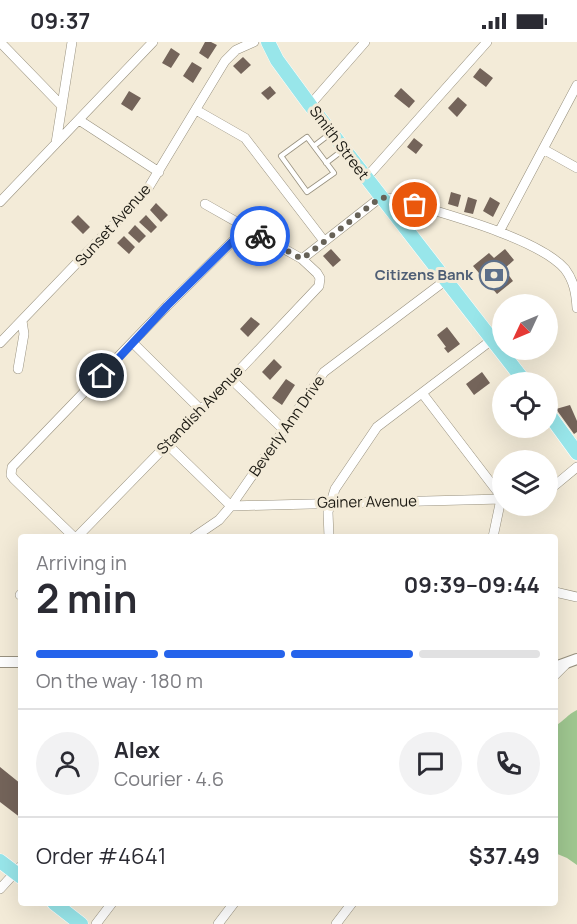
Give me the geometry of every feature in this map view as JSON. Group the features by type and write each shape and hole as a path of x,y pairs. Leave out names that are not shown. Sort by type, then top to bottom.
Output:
{"main road":[{"name":"Smith Street","path":"268,42 277,60 310,105 492,338"},
{"path":"558,427 577,453"},
{"path":"0,861 18,870"},
{"path":"58,906 81,924"}],"street":[{"path":"0,42 62,106"},
{"path":"56,144 72,42"},
{"path":"0,202 153,42"},
{"name":"Sunset Avenue","path":"0,343 129,210 159,172 225,62 236,50 254,42"},
{"path":"310,105 365,42"},
{"path":"366,178 487,42"},
{"path":"499,232 577,85"},
{"path":"196,110 245,138 324,241"},
{"path":"79,120 159,172"},
{"path":"543,149 577,168"},
{"path":"0,187 7,195"},
{"path":"205,204 302,259 381,197 395,199 499,232 548,255 566,270 576,287 577,308"},
{"path":"73,534 14,479 11,471 132,343 246,228"},
{"name":"Standish Avenue","path":"79,534 319,286 317,273 302,259"},
{"name":"Beverly Ann Drive","path":"198,534 219,520 231,506 324,372 446,280"},
{"path":"18,369 24,334 22,321"},
{"path":"329,534 328,512 335,489 377,427 492,340"},
{"path":"132,343 201,409"},
{"path":"231,379 284,430"},
{"path":"422,393 492,484"},
{"path":"167,444 231,506"},
{"path":"558,483 577,467"},
{"name":"Gainer Avenue","path":"231,506 492,499"},
{"path":"494,534 498,516"},
{"path":"558,593 577,597"},
{"path":"560,666 577,659"},
{"path":"0,662 18,662"},
{"path":"0,889 18,872"},
{"path":"96,924 110,906"},
{"path":"218,924 232,906"},
{"path":"336,924 350,906"}],"lane":[{"path":"314,146 332,133"},
{"path":"307,136 314,146 334,173 307,192 281,156 307,136"},
{"path":"326,163 344,149"}],"green space":[{"path":"577,710 577,865 558,854 558,724"}],"building":[{"path":"205,42 217,45 208,59 199,53"},
{"path":"171,48 180,54 171,68 162,63"},
{"path":"243,57 251,65 241,74 233,66"},
{"path":"192,62 202,68 193,83 183,76"},
{"path":"480,68 493,78 486,87 473,77"},
{"path":"270,86 276,93 268,100 261,93"},
{"path":"401,88 415,101 409,108 394,96"},
{"path":"129,91 141,98 132,111 121,104"},
{"path":"458,97 467,105 457,117 448,108"},
{"path":"414,138 423,145 416,154 407,147"},
{"path":"451,192 461,195 458,207 448,204"},
{"path":"468,197 477,200 473,214 464,212"},
{"path":"490,197 500,203 493,217 483,211"},
{"path":"156,203 168,215 161,222 150,210"},
{"path":"78,215 90,227 83,234 71,222"},
{"path":"146,215 157,227 151,233 139,222"},
{"path":"135,225 146,236 139,243 128,233"},
{"path":"124,236 135,247 129,254 117,243"},
{"path":"331,249 341,260 333,267 323,256"},
{"name":"Citizens Bank","path":"505,249 514,260 504,269 513,281 497,294 473,266 489,253 494,258"},
{"path":"251,317 260,324 248,337 240,329"},
{"path":"447,327 460,344 448,353 437,335"},
{"path":"274,359 282,367 270,380 262,372"},
{"path":"482,372 490,383 474,395 466,384"},
{"path":"286,379 295,385 282,405 272,398"},
{"path":"570,405 577,421 577,432 574,434 558,408"},
{"path":"0,767 18,782 18,816 0,802"}],"way so far":[{"path":"260,236 302,259 381,197 415,205"}],"place":[{"name":"Citizens Bank","path":"494,275"}],"route":[{"path":"102,376 167,306 246,228 260,236"}]}
